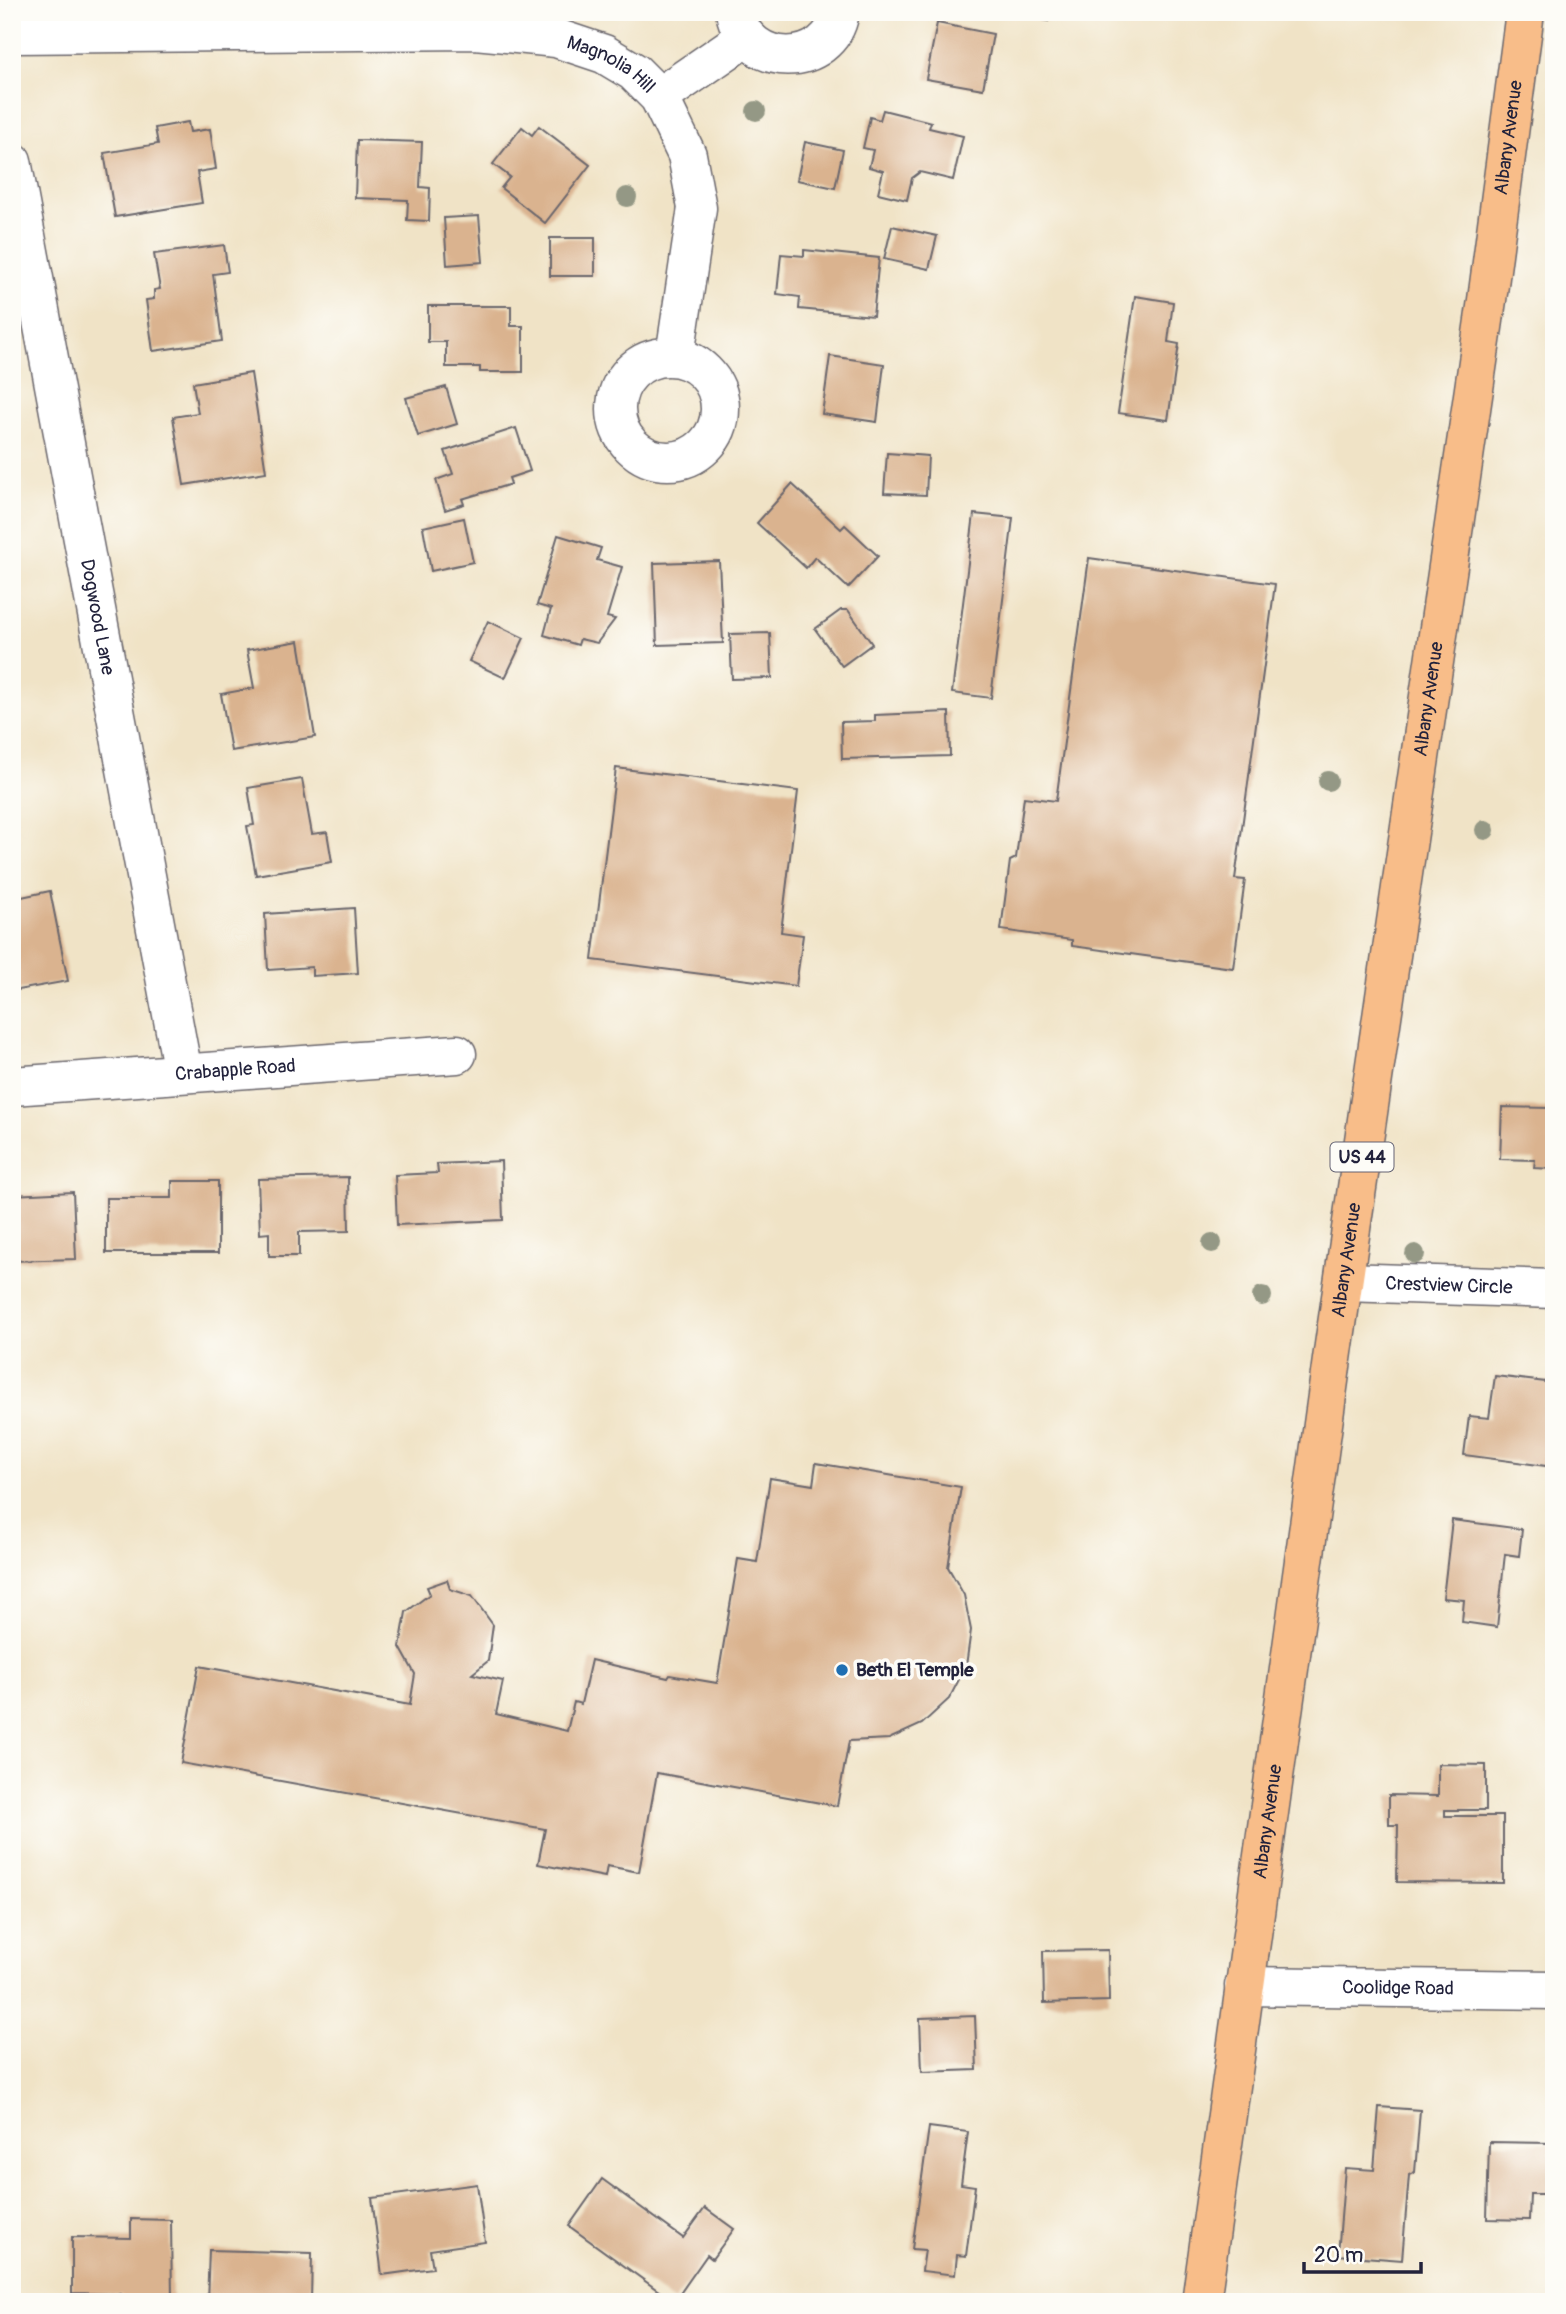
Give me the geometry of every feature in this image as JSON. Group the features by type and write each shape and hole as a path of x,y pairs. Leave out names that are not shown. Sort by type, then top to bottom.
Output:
{"highway":[{"name":"Albany Avenue","path":"1201,2302 1344,1282 1487,300 1525,12"}],"street":[{"name":"Magnolia Hill","path":"659,97 741,25 758,48 774,55 790,57 807,53 822,45 833,32 840,12"},
{"name":"Magnolia Hill","path":"12,34 475,30 520,32 556,38 604,54 634,72 659,97 687,155 696,208 675,356"},
{"name":"Dogwood Lane","path":"12,161 183,1073"},
{"name":"Crabapple Road","path":"12,1086 457,1054"},
{"name":"Crestview Circle","path":"1344,1282 1554,1289"},
{"name":"Coolidge Road","path":"1244,1986 1554,1990"}],"building":[{"path":"1004,12 1050,12 1048,21"},
{"path":"937,23 993,34 983,89 926,79"},
{"path":"883,110 931,122 929,128 963,136 953,180 920,172 912,178 907,200 878,193 883,171 869,167 873,150 863,148 870,117 880,120"},
{"path":"188,122 190,132 210,129 216,169 197,172 202,203 115,217 104,153 158,144 155,128"},
{"path":"539,126 590,165 545,223 501,188 510,177 493,164 522,127 532,135"},
{"path":"357,140 422,142 420,187 430,188 429,221 407,220 408,200 355,198"},
{"path":"805,142 843,150 835,188 797,180"},
{"path":"479,216 483,262 447,265 444,218"},
{"path":"892,226 937,236 929,269 884,259"},
{"path":"550,238 595,238 595,276 550,276"},
{"path":"224,245 228,272 213,274 222,341 153,351 146,300 154,299 154,290 160,289 154,254"},
{"path":"804,250 879,258 873,316 799,309 800,297 777,294 781,254 804,256"},
{"path":"1135,296 1173,302 1168,342 1179,344 1168,420 1118,413"},
{"path":"428,306 511,306 511,326 523,326 523,372 480,372 480,367 446,367 446,342 428,342"},
{"path":"830,356 884,364 877,422 822,414"},
{"path":"251,373 266,472 184,485 173,417 198,413 193,383"},
{"path":"446,387 457,424 418,436 406,398"},
{"path":"516,428 530,471 509,478 511,484 462,499 464,504 445,510 436,480 453,474 445,451"},
{"path":"887,453 928,456 926,495 884,493"},
{"path":"792,484 841,529 845,525 878,556 848,588 815,557 806,568 757,523"},
{"path":"974,514 1013,518 991,698 952,693"},
{"path":"464,518 473,562 431,571 423,527"},
{"path":"558,535 601,548 597,560 622,567 607,617 615,619 597,643 580,639 578,645 544,635 551,609 537,605"},
{"path":"1089,558 1275,584 1235,879 1245,880 1233,968 1072,946 1072,940 1001,930 1010,861 1016,858 1024,797 1056,801"},
{"path":"719,561 723,643 657,645 654,563"},
{"path":"841,610 848,610 872,644 842,666 815,629"},
{"path":"488,621 524,638 505,678 469,661"},
{"path":"770,633 772,678 732,679 730,634"},
{"path":"299,641 315,737 231,751 221,694 254,688 247,650"},
{"path":"949,712 950,756 842,759 841,722 875,721 875,715"},
{"path":"616,768 798,791 781,932 803,935 796,986 592,960"},
{"path":"302,779 312,834 327,832 332,862 256,875 247,826 254,825 248,788"},
{"path":"50,891 68,981 12,991 12,899"},
{"path":"354,908 358,973 312,976 312,967 268,970 265,914"},
{"path":"1549,1102 1554,1102 1554,1169 1534,1168 1535,1160 1500,1159 1502,1107 1549,1108"},
{"path":"501,1161 503,1220 397,1225 395,1175 438,1173 437,1164"},
{"path":"348,1177 349,1231 299,1232 299,1256 269,1256 269,1233 260,1234 258,1179"},
{"path":"172,1181 218,1181 218,1253 106,1253 106,1198 172,1198"},
{"path":"73,1192 76,1259 12,1261 12,1195"},
{"path":"1495,1376 1554,1383 1554,1467 1464,1455 1469,1416 1489,1418"},
{"name":"Beth El Temple","path":"816,1463 961,1487 948,1567 964,1595 971,1630 966,1666 949,1699 922,1724 889,1739 849,1741 837,1806 657,1773 639,1872 607,1866 605,1877 538,1864 545,1829 181,1763 199,1666 410,1705 415,1674 400,1647 406,1612 430,1594 427,1587 447,1580 450,1589 472,1596 493,1625 488,1661 472,1674 503,1681 496,1714 567,1731 574,1702 581,1704 591,1660 668,1678 670,1675 717,1683 738,1559 757,1562 770,1478 813,1485"},
{"path":"1452,1520 1522,1529 1519,1556 1505,1554 1497,1627 1462,1622 1464,1600 1443,1598"},
{"path":"1438,1764 1486,1765 1486,1810 1445,1810 1445,1816 1503,1816 1503,1883 1397,1882 1398,1825 1389,1825 1389,1795 1438,1796"},
{"path":"1108,1950 1109,2001 1044,2003 1043,1951"},
{"path":"975,2016 977,2070 922,2072 920,2018"},
{"path":"1379,2107 1420,2110 1415,2172 1409,2175 1402,2260 1338,2255 1345,2168 1374,2170"},
{"path":"929,2127 968,2132 961,2184 975,2186 966,2256 957,2255 955,2275 922,2271 925,2250 912,2249"},
{"path":"1489,2142 1554,2143 1554,2194 1530,2194 1529,2220 1487,2219"},
{"path":"602,2179 683,2238 705,2208 734,2229 712,2259 707,2255 674,2302 569,2226"},
{"path":"477,2184 485,2242 430,2250 433,2268 382,2275 372,2198"},
{"path":"131,2219 171,2220 172,2302 121,2302 121,2294 72,2293 72,2237 131,2238"},
{"path":"209,2250 312,2253 311,2302 207,2302"}],"place":[{"name":"Beth El Temple","path":"842,1670"}]}
